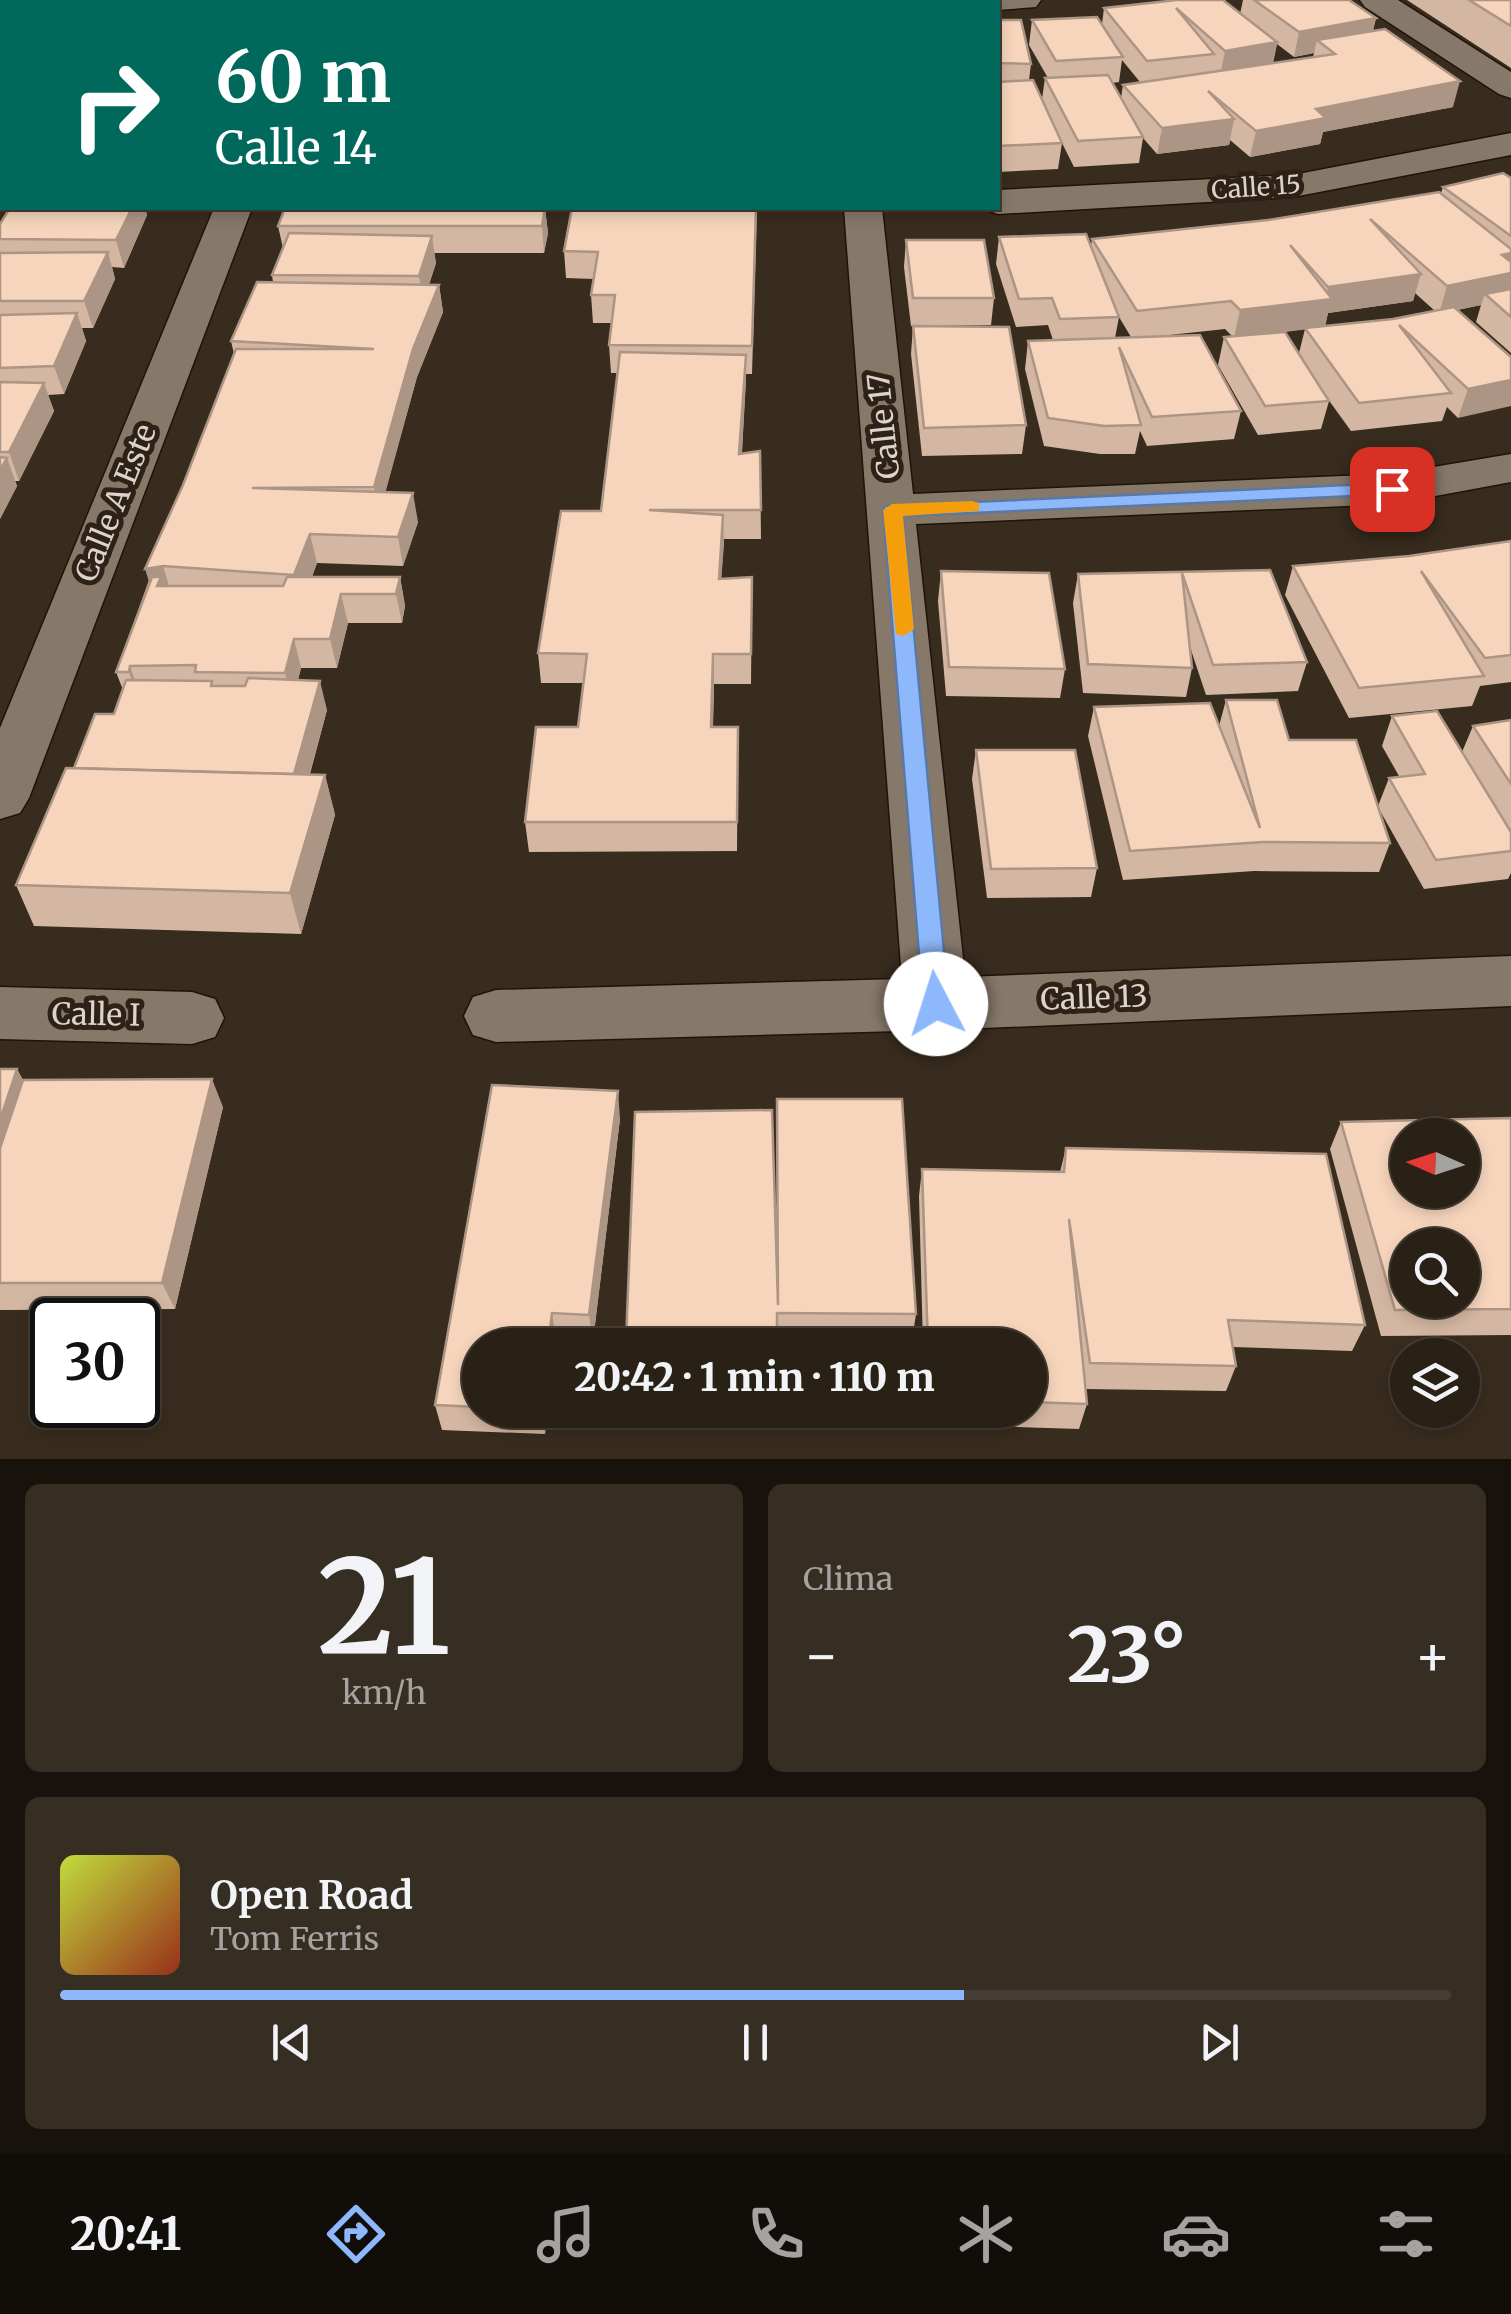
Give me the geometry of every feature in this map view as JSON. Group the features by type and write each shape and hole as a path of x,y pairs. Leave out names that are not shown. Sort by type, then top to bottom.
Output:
{"street":[{"path":"1376,0 1511,87"},
{"name":"Calle 15","path":"1000,202 1293,186 1511,144"},
{"name":"Calle A Este","path":"0,798 232,210"},
{"name":"Calle 17","path":"872,210 892,510 936,1004"},
{"path":"892,510 1392,489 1511,468"},
{"name":"Calle 13","path":"496,1016 936,1004 1511,981"},
{"name":"Calle I","path":"0,1013 192,1018"}],"building":[{"path":"1177,0 1223,0 1277,42 1225,51 1176,8 1214,54 1147,61 1104,8"},
{"path":"1254,0 1349,0 1376,18 1299,32"},
{"path":"1469,0 1511,0 1511,26"},
{"path":"1097,17 1123,57 1056,61 1032,20"},
{"path":"1000,20 1021,20 1031,64 1000,63"},
{"path":"1385,29 1460,81 1316,109 1326,118 1256,131 1208,91 1234,119 1162,128 1123,85 1335,54 1317,40"},
{"path":"1108,75 1143,137 1078,141 1045,78"},
{"path":"1033,80 1062,143 1000,146 1000,82"},
{"path":"1503,173 1511,178 1511,236 1443,187"},
{"path":"1439,192 1511,249 1511,253 1502,255 1511,262 1511,273 1447,286 1370,219 1421,274 1328,287 1290,245 1332,299 1240,310 1231,301 1137,311 1092,239 1268,220"},
{"path":"9,210 131,210 116,240 0,239 0,224"},
{"path":"284,210 545,210 542,226 278,226"},
{"path":"572,210 756,210 752,346 609,345 615,295 591,295 598,252 564,251"},
{"path":"289,233 432,236 419,276 272,275"},
{"path":"1086,234 1119,317 1060,319 1052,298 1019,299 999,237"},
{"path":"906,240 984,240 994,298 913,298"},
{"path":"108,252 84,301 0,301 0,253"},
{"path":"257,282 439,285 413,349 374,487 252,488 413,493 398,537 310,534 294,575 163,566 145,569 183,485 236,349 374,349 231,341"},
{"path":"1511,289 1511,317 1485,294"},
{"path":"1454,307 1511,357 1511,380 1468,389 1399,325 1451,393 1359,403 1305,328 1393,319"},
{"path":"77,313 54,366 0,368 0,315"},
{"path":"913,326 1009,327 1026,425 924,428"},
{"path":"1285,332 1329,401 1265,406 1224,337"},
{"path":"1200,335 1241,411 1152,417 1119,347 1141,425 1104,426 1048,418 1028,341"},
{"path":"620,352 746,355 739,454 760,451 761,510 649,510 723,515 719,579 752,577 751,654 713,654 711,727 738,727 737,822 525,822 536,727 578,727 587,654 538,653 561,511 601,511"},
{"path":"0,382 44,383 9,452 0,452"},
{"path":"1511,541 1511,655 1485,658 1421,571 1484,676 1359,688 1293,566 1409,556"},
{"path":"1270,570 1307,662 1213,665 1182,573 1192,668 1088,664 1078,574"},
{"path":"941,571 1049,573 1065,669 949,667"},
{"path":"152,577 161,577 157,586 283,586 287,577 400,577 396,594 341,594 330,639 294,639 285,673 195,672 196,665 130,666 129,672 116,672"},
{"path":"248,678 320,681 294,774 74,768 95,714 114,714 126,680 212,681 211,686 245,686"},
{"path":"1226,700 1277,700 1289,740 1356,740 1390,843 1263,842 1130,851 1094,707 1210,703 1260,828"},
{"path":"1437,711 1511,832 1511,851 1436,860 1389,778 1425,774 1392,716"},
{"path":"1511,720 1511,784 1473,726"},
{"path":"976,750 1075,750 1097,868 991,869"},
{"path":"66,768 325,775 290,893 16,885"},
{"path":"0,1069 17,1069 0,1120"},
{"path":"212,1079 162,1283 0,1283 0,1148 23,1080"},
{"path":"492,1085 618,1091 589,1315 552,1313 550,1328 462,1328 462,1406 435,1405"},
{"path":"777,1099 902,1099 916,1314 777,1313 777,1328 627,1328 635,1112 772,1110 778,1305"},
{"path":"1511,1118 1511,1309 1480,1309 1480,1228 1390,1228 1390,1293 1341,1122 1390,1121 1390,1208 1480,1208 1480,1119"},
{"path":"1066,1148 1326,1154 1365,1325 1228,1320 1236,1366 1090,1363 1069,1219 1087,1404 1047,1403 1047,1328 927,1328 922,1169 1064,1172"}],"slow traffic":[{"path":"903,629 892,510 972,507"}],"route":[{"path":"936,1004 892,510 1392,489"}]}
